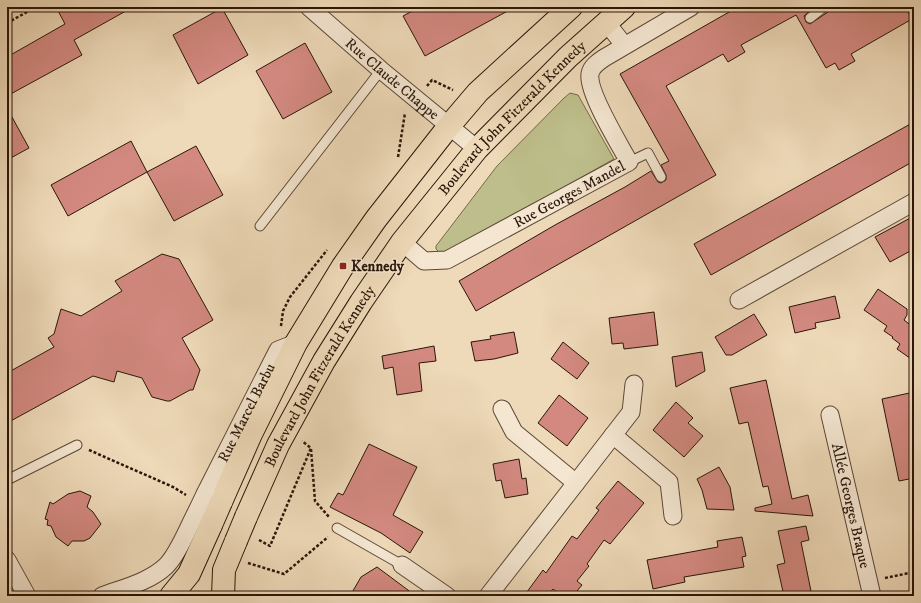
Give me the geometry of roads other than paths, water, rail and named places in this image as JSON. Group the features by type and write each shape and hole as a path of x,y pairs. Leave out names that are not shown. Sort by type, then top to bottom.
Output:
{"main road":[{"name":"Boulevard John Fitzerald Kennedy","path":"171,596 189,574 203,520 214,497 251,434 296,342 347,260 376,219 449,126 478,92 571,7"},
{"name":"Boulevard John Fitzerald Kennedy","path":"223,596 224,570 278,445 324,361 361,302 402,242 477,149 568,57 624,7"}],"street":[{"name":"Rue Claude Chappe","path":"309,7 381,70 477,149"},
{"path":"568,57 582,66 590,74 595,65 604,58 691,7"},
{"path":"606,22 624,45"},
{"name":"Rue Georges Mandel","path":"402,242 424,261 447,260 629,162 596,101 590,74"},
{"path":"739,300 914,202"},
{"path":"488,596 631,412 634,384"},
{"path":"502,409 514,432 576,483"},
{"name":"Allée Georges Braque","path":"830,415 870,589"},
{"path":"613,435 669,482 673,516"},
{"path":"102,596 146,580 167,565 178,549 203,520"},
{"path":"7,560 27,596"},
{"path":"402,565 447,596"}],"lane":[{"path":"810,18 824,7"},
{"path":"260,226 381,70"},
{"path":"629,162 648,153 661,177"},
{"path":"7,480 77,445"},
{"path":"338,528 402,565"}],"place":[{"name":"Kennedy","path":"343,266"}]}
